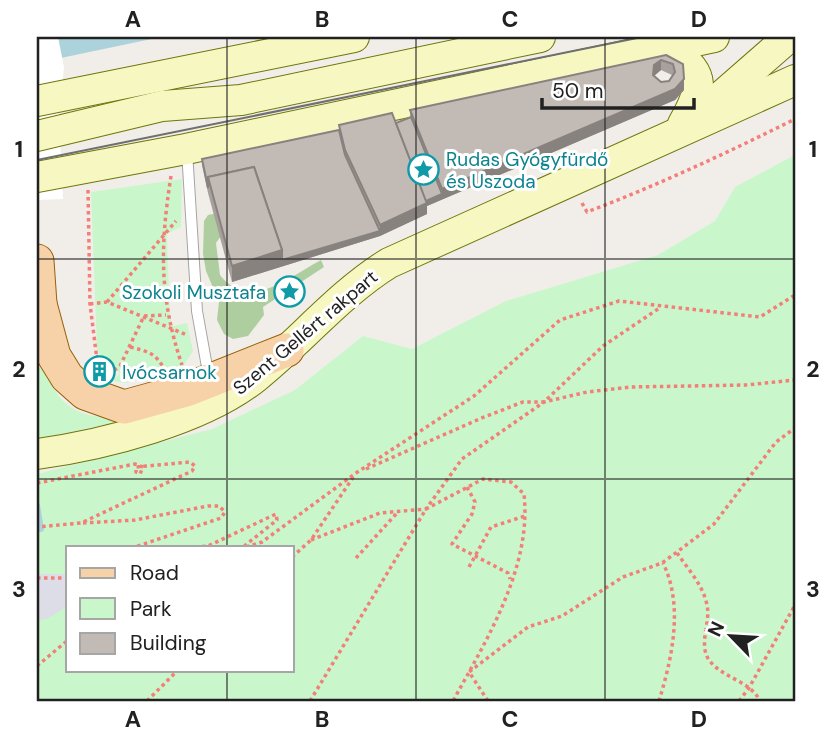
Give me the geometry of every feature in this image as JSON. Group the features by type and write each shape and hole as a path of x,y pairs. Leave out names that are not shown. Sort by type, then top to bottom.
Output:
{"main road":[{"path":"37,101 354,37"},
{"path":"37,136 162,106 241,100 540,37"},
{"path":"37,177 180,157 714,37"},
{"name":"Szent Gellért rakpart","path":"679,130 789,37"},
{"path":"666,46 692,65 699,76 700,86 692,108 679,130"},
{"name":"Szent Gellért rakpart","path":"37,454 152,427 196,411 242,388 364,281 389,263 795,80"},
{"path":"37,261 38,317 54,356 77,387 93,397 124,407 136,405 198,379 287,350"}],"lane":[{"path":"180,157 202,341 198,379"}],"path":[{"path":"578,196 587,212 724,154 795,118"},
{"path":"180,157 162,235 166,315 169,328 198,379"},
{"path":"88,186 90,304 94,349 101,364 111,372 120,366 144,316"},
{"path":"107,302 162,235"},
{"path":"248,546 262,542 356,473 474,396 560,320 619,301 760,317 795,295"},
{"path":"90,304 107,302 202,341"},
{"path":"310,701 426,509 462,458 544,401 603,346 662,306"},
{"path":"144,316 166,315"},
{"path":"130,347 149,351 158,358 167,374"},
{"path":"294,555 311,540 356,473 484,416 523,402 631,387 746,386 795,380"},
{"path":"469,672 528,627 562,616 623,577 663,563 714,524 776,442 795,428"},
{"path":"37,483 135,464 144,467 140,474 136,467 143,465 190,462 195,466 192,471 81,523"},
{"path":"311,540 355,520 399,511 426,509 483,479 511,482 524,494 525,533 511,581 453,701"},
{"path":"467,486 475,502 472,514 452,544 508,573 511,581"},
{"path":"37,527 135,520 208,506 219,506 225,512 221,518 138,546"},
{"path":"356,558 399,511"},
{"path":"208,546 276,514 277,520 245,546"},
{"path":"469,567 491,527 525,516"},
{"path":"677,552 699,584 708,607 705,650 708,658 721,672 749,688 760,701"},
{"path":"659,701 672,643 675,607 670,577 663,563"},
{"path":"37,579 66,578"},
{"path":"738,701 749,688 795,605"},
{"path":"37,666 66,642"},
{"path":"147,701 176,672"},
{"path":"469,672 488,701"}],"green space":[{"path":"795,155 795,701 37,701 37,474 212,429 295,390 363,336 412,349 506,301 658,255 715,221 735,187"},
{"path":"182,179 181,227 167,234 170,317 173,326 187,323 193,351 180,371 125,383 112,381 120,373 103,360 97,349 91,192"},
{"path":"223,212 228,226 216,243 220,275 231,286 243,291 256,291 282,282 321,260 324,267 263,307 264,315 248,336 233,339 224,334 217,320 219,302 206,271 203,254 204,221 208,215"},
{"path":"40,367 58,395 69,406 89,415 112,417 113,423 37,439 37,373"}],"shaded area":[{"path":"37,574 66,574 66,607 47,619 37,620"}],"water":[{"path":"37,37 161,37 37,63"}],"pier":[{"path":"37,37 58,37 64,67 61,98 58,99 63,199 37,200"}],"building":[{"path":"666,55 683,64 684,79 675,89 442,189 410,110","holes":["661,60 673,64 675,72 669,81 661,82 653,75 654,65"]},
{"path":"392,113 427,203 380,225 345,150 339,125"},
{"path":"411,117 442,194 426,201 396,123"},
{"path":"339,130 345,155 380,231 282,260 282,250 254,167 208,177 208,188 202,159"},
{"path":"254,167 282,250 232,266 208,177"},
{"path":"97,356 112,370 109,376 91,361"}],"waterway":[{"path":"37,505 41,529"}],"tram line":[{"path":"37,160 642,37"}],"place":[{"name":"Rudas Gyógyfürdő és Uszoda","path":"423,170"},
{"name":"Szokoli Musztafa","path":"289,292"},
{"name":"Ivócsarnok","path":"99,372"}]}
